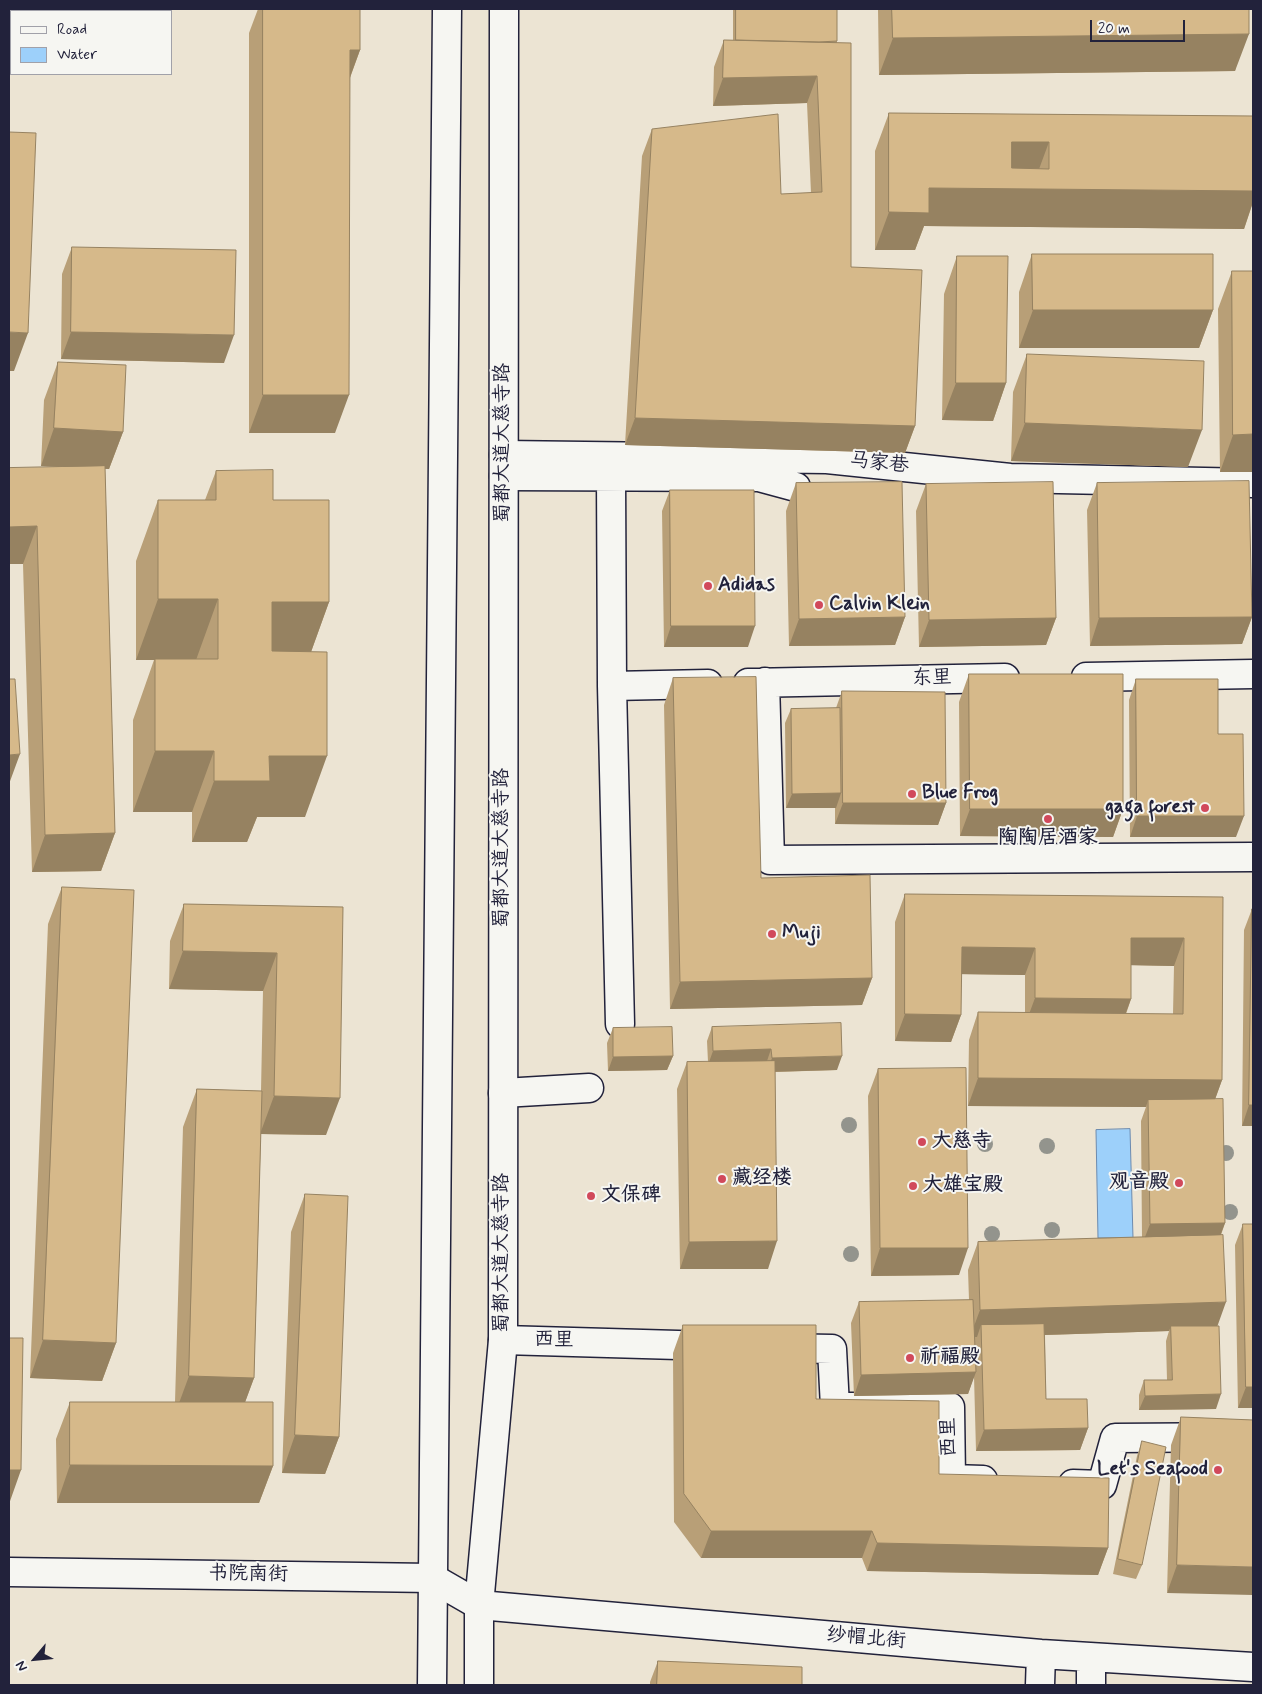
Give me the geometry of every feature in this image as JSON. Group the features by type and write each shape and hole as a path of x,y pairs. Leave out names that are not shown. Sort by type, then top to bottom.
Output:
{"street":[{"path":"432,1685 448,9"},
{"name":"蜀都大道大慈寺路","path":"479,1685 480,1605 503,1340 504,9"},
{"name":"马家巷","path":"504,465 827,458 1010,478 1253,483"},
{"path":"504,465 611,476 759,477 796,487"},
{"path":"611,476 612,686 620,1024"},
{"path":"1064,677 1253,674"},
{"name":"东里","path":"612,686 1034,678"},
{"path":"765,682 770,860 1253,857"},
{"path":"503,1092 589,1088"},
{"name":"西里","path":"503,1340 832,1350 835,1407 950,1407 951,1479 1008,1481"},
{"path":"1046,1482 1102,1485 1115,1438 1253,1437"},
{"name":"书院南街","path":"9,1572 432,1578 480,1605"},
{"name":"纱帽北街","path":"480,1605 1040,1654 1253,1667"},
{"path":"1040,1654 1040,1685"},
{"path":"1091,1658 1091,1685"}],"water":[{"path":"1130,1129 1133,1238 1098,1238 1096,1130"}],"building":[{"path":"263,9 360,9 360,50 350,50 349,395 263,395"},
{"path":"736,9 837,9 837,41 736,40"},
{"path":"892,9 1249,9 1249,34 893,38"},
{"path":"724,40 851,43 851,267 922,270 915,426 635,418 652,129 778,114 781,194 822,192 817,76 723,78"},
{"path":"889,113 1253,116 1253,191 929,188 929,213 889,212","holes":["1012,142 1049,142 1049,169 1012,168"]},
{"path":"9,132 36,133 28,333 9,332"},
{"path":"72,247 236,250 234,335 71,332"},
{"path":"1032,254 1213,254 1213,310 1033,310"},
{"path":"957,256 1008,256 1006,383 956,383"},
{"path":"1232,271 1253,271 1253,434 1233,435"},
{"path":"1027,354 1204,361 1202,430 1025,423"},
{"path":"58,362 126,365 123,432 54,428"},
{"path":"105,466 115,833 45,835 37,526 9,527 9,468"},
{"path":"273,470 273,500 329,500 329,602 272,602 272,651 327,652 327,756 269,756 270,781 214,781 214,751 155,751 155,659 218,659 218,599 158,599 158,500 216,500 216,471"},
{"path":"1249,481 1252,617 1099,618 1097,483"},
{"path":"902,482 905,617 799,619 796,483"},
{"path":"1053,482 1056,618 929,620 926,484"},
{"path":"670,490 754,490 755,626 671,626"},
{"path":"969,674 1123,674 1123,809 970,809"},
{"path":"756,677 761,878 870,875 872,978 680,982 673,678"},
{"path":"9,679 15,679 20,754 9,755"},
{"path":"1136,679 1218,679 1218,734 1243,734 1244,816 1137,816"},
{"path":"842,691 945,692 946,803 843,803"},
{"path":"840,708 841,793 792,794 791,709"},
{"path":"62,887 134,890 116,1343 43,1340"},
{"path":"905,894 1223,897 1222,1080 978,1078 978,1012 1183,1014 1184,938 1131,938 1131,999 1035,998 1035,948 962,947 961,1015 905,1014"},
{"path":"184,904 343,907 340,1098 274,1096 277,953 183,951"},
{"path":"1252,909 1253,1105 1249,1105"},
{"path":"841,1023 842,1056 772,1058 771,1049 713,1051 712,1027"},
{"path":"672,1027 673,1056 613,1057 613,1028"},
{"name":"藏经楼","path":"775,1061 777,1241 689,1242 687,1062"},
{"name":"大雄宝殿","path":"966,1068 968,1248 880,1248 878,1069"},
{"path":"197,1089 262,1091 254,1378 189,1376"},
{"name":"观音殿","path":"1223,1099 1225,1223 1150,1224 1148,1100"},
{"path":"305,1194 348,1196 339,1437 295,1435"},
{"path":"1243,1224 1253,1224 1253,1387 1246,1387"},
{"path":"1223,1235 1226,1302 980,1310 978,1242"},
{"name":"祈福殿","path":"973,1300 976,1372 861,1375 859,1302"},
{"path":"1044,1324 1046,1399 1087,1399 1088,1428 984,1430 981,1325"},
{"path":"683,1325 816,1325 816,1399 939,1401 939,1474 1109,1478 1108,1548 877,1543 872,1531 711,1531 684,1494"},
{"path":"1171,1326 1219,1326 1221,1394 1145,1396 1144,1380 1172,1380"},
{"path":"9,1338 23,1338 21,1470 9,1470"},
{"path":"70,1402 273,1402 273,1466 70,1465"},
{"path":"1181,1417 1253,1420 1253,1567 1177,1565"},
{"path":"1142,1441 1166,1447 1142,1565 1118,1559"},
{"path":"658,1661 802,1667 802,1685 657,1685"}],"place":[{"name":"Adidas","path":"708,586"},
{"name":"Calvin Klein","path":"819,605"},
{"name":"Blue Frog","path":"912,794"},
{"name":"gaga forest","path":"1205,808"},
{"name":"陶陶居酒家","path":"1048,819"},
{"name":"Muji","path":"772,934"},
{"name":"大慈寺","path":"922,1142"},
{"name":"藏经楼","path":"722,1179"},
{"name":"观音殿","path":"1179,1183"},
{"name":"大雄宝殿","path":"913,1186"},
{"name":"文保碑","path":"591,1196"},
{"name":"祈福殿","path":"910,1358"},
{"name":"Let's Seafood","path":"1218,1470"}]}
